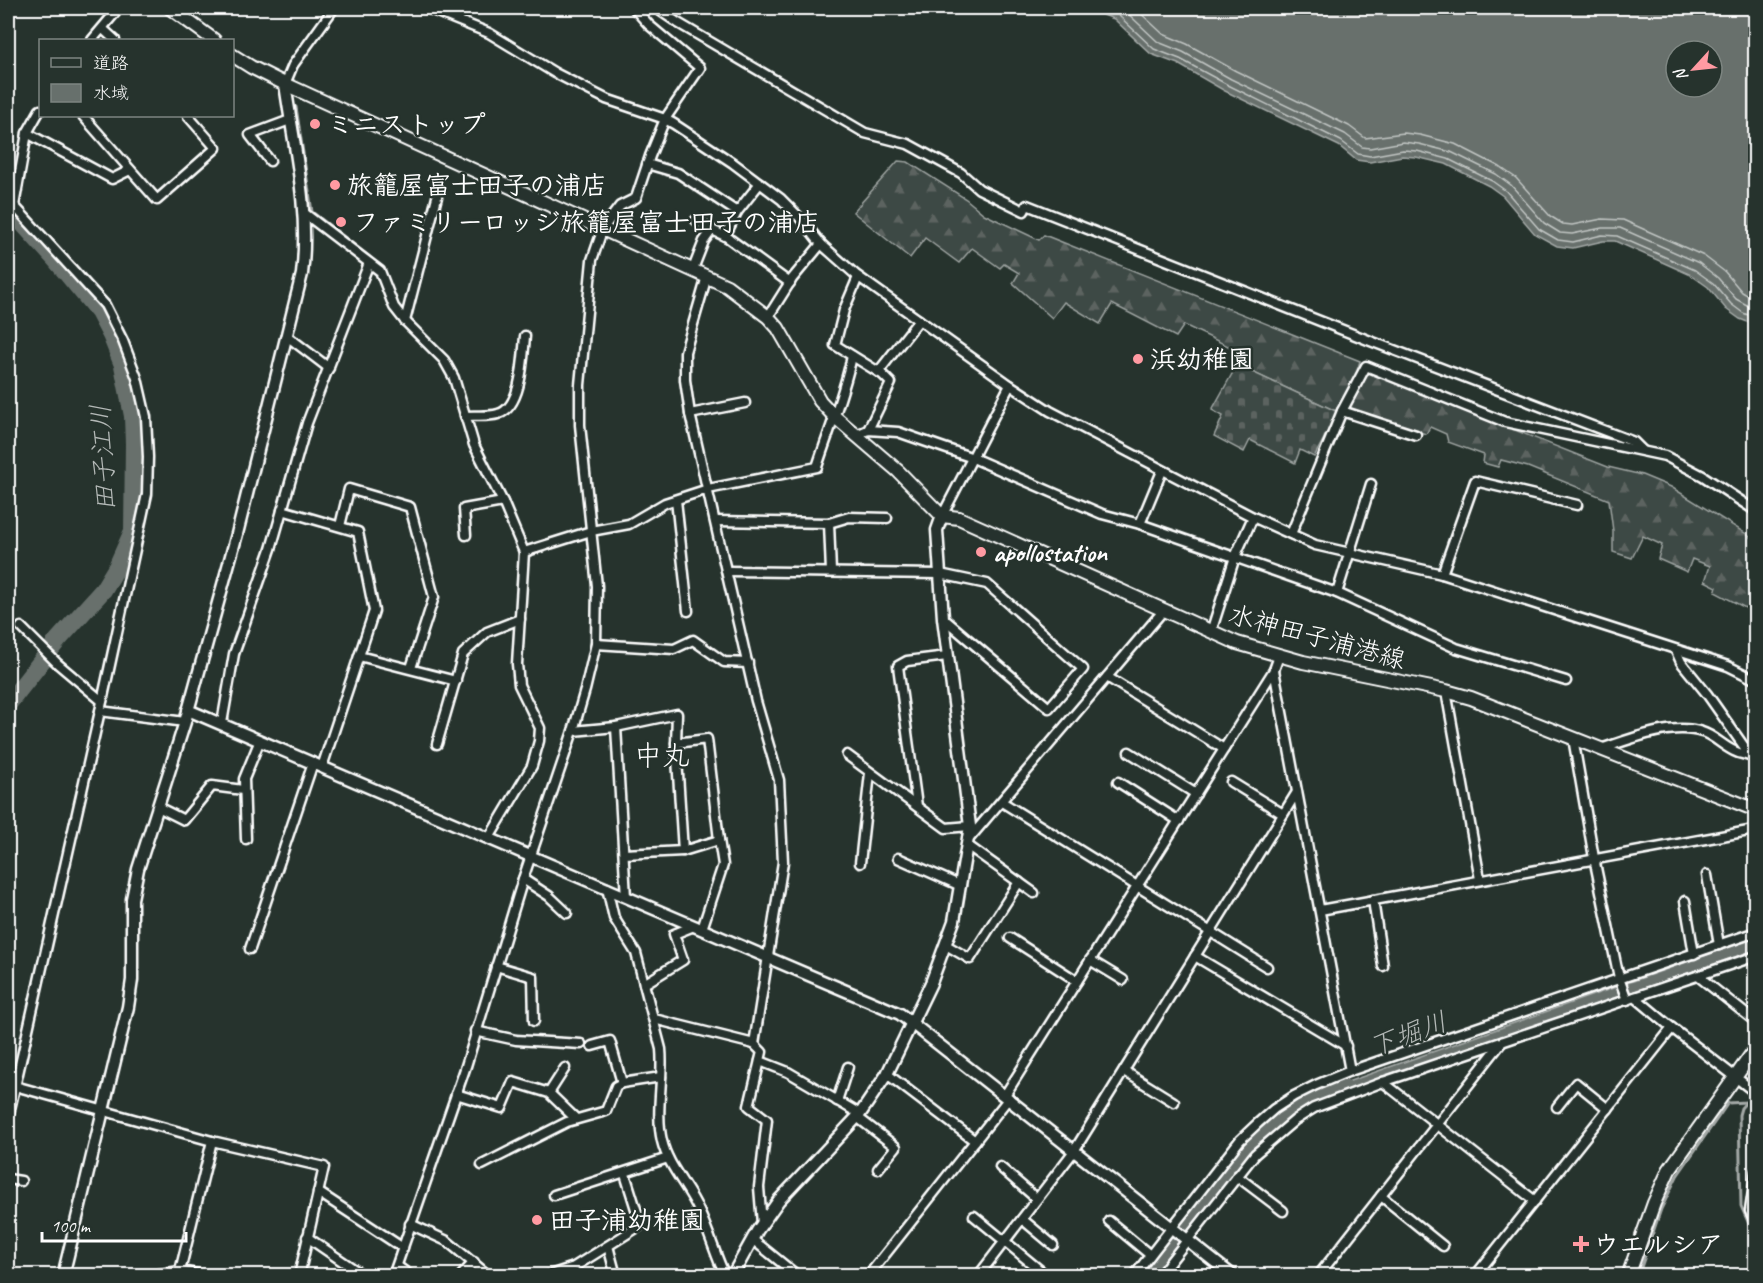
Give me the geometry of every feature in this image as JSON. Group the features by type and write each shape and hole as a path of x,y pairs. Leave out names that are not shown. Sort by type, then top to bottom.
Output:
{"main road":[{"path":"170,8 213,39"},
{"path":"234,56 285,84 727,286 768,317 778,328 820,401 833,415 862,432 942,516"},
{"name":"水神田子浦港線","path":"942,516 958,518 1237,643 1279,656 1471,698 1755,810"},
{"path":"1628,1275 1654,1203 1669,1170 1755,1048"}],"street":[{"path":"93,39 119,8"},
{"path":"63,1275 129,1007 132,980 132,899 138,869 185,722 237,534 303,274 304,213 285,84 293,65 334,8"},
{"path":"427,8 489,33 555,73 606,99 665,119 733,163 781,199 803,221 821,244 858,277 1010,385 1050,411 1162,471 1315,545 1442,574 1728,666 1755,680"},
{"path":"393,1275 456,1094 523,879 573,731 596,644 597,586 580,426 580,385 592,260 603,228 620,206 636,198 665,119 700,68 650,25 634,8"},
{"path":"656,8 865,133 908,144 961,173 979,189 1008,204 1024,211 1028,205 1362,338 1634,442 1642,451"},
{"path":"103,28 114,39"},
{"path":"8,1118 147,494 146,417 137,378 123,341 105,305 11,202 27,134 39,112"},
{"path":"84,117 157,200 216,148 190,117"},
{"path":"270,161 250,135 290,120"},
{"path":"27,134 112,179 130,170"},
{"path":"647,164 678,173 737,212"},
{"path":"725,236 737,212 760,183"},
{"path":"405,321 437,197"},
{"path":"304,213 381,271 394,307 444,360 454,378 474,446 503,502 524,552 517,664 519,685 540,728 539,741 532,766 489,838"},
{"path":"696,220 725,236 790,283"},
{"path":"695,264 704,241 712,230"},
{"path":"768,317 790,283 821,244"},
{"path":"222,723 234,654 271,549 307,423 369,263"},
{"path":"707,276 685,352 685,380 690,414 756,701 779,780 783,862 754,1044"},
{"path":"858,277 844,310 835,345 880,373 891,383 862,432"},
{"path":"880,373 879,371 919,320"},
{"path":"287,336 329,368"},
{"path":"465,416 500,414 514,402 522,366 525,336"},
{"path":"524,552 591,531 629,524 665,503 708,489 817,466 833,415 841,398 852,356"},
{"path":"1291,534 1342,411 1366,366 1505,422 1665,456 1703,476 1755,511"},
{"path":"732,1275 752,1239 779,1200 859,1115 887,1074 931,983 954,921 970,826 947,656 937,530 942,516 1010,385"},
{"path":"690,414 745,403"},
{"path":"1342,411 1416,435"},
{"path":"862,432 898,432 973,458 1102,514 1140,524 1337,593 1456,648 1566,681"},
{"path":"1140,524 1162,471"},
{"path":"1442,574 1475,481 1577,505"},
{"path":"1337,593 1371,484"},
{"path":"339,526 349,489 410,507 434,597 411,668"},
{"path":"676,500 687,611"},
{"path":"466,535 464,509 503,502"},
{"path":"250,949 374,610 358,532 282,510"},
{"path":"716,521 829,523 849,517 886,518"},
{"path":"1211,632 1235,557 1253,517"},
{"path":"829,523 831,573"},
{"path":"727,571 940,574 987,585 1083,669 1049,708 943,618"},
{"path":"968,842 1163,611"},
{"path":"437,744 464,654 487,632 520,619"},
{"path":"21,627 58,664 102,701"},
{"path":"596,644 674,649 693,640 723,662 748,663"},
{"path":"1676,651 1681,662 1753,757"},
{"path":"359,656 456,681"},
{"path":"917,806 898,666 907,661 947,656"},
{"path":"868,1275 975,1141 1007,1096 1090,960 1274,670 1279,656"},
{"path":"1274,670 1350,1071"},
{"path":"1107,677 1224,749"},
{"path":"1446,691 1480,879"},
{"path":"188,710 900,1014 1233,1275"},
{"path":"100,711 185,722"},
{"path":"573,731 616,727 677,714 676,743 683,851"},
{"path":"616,727 626,897"},
{"path":"1601,749 1641,735 1684,729 1703,732 1734,752 1753,757"},
{"path":"1573,738 1594,858 1619,978 1631,998 1755,1093"},
{"path":"676,743 707,739 723,866 698,928"},
{"path":"246,839 244,779 260,740"},
{"path":"1130,752 1196,794"},
{"path":"847,755 946,828 970,826"},
{"path":"860,863 870,773"},
{"path":"1118,782 1179,820"},
{"path":"1231,782 1283,814"},
{"path":"158,807 184,820 213,786 243,790"},
{"path":"978,1275 1074,1151 1297,792"},
{"path":"1002,802 1267,967"},
{"path":"1320,910 1754,830 1755,827"},
{"path":"624,854 683,851 719,840"},
{"path":"968,842 1034,893"},
{"path":"898,858 961,886"},
{"path":"1707,875 1719,945"},
{"path":"523,879 549,896 567,913"},
{"path":"946,945 970,959 1019,882"},
{"path":"607,888 614,918 636,953 661,1049 663,1064 659,1103 662,1142 668,1158 699,1210 725,1275"},
{"path":"1372,900 1383,966"},
{"path":"1685,901 1694,954"},
{"path":"644,984 683,960 674,934 698,928"},
{"path":"1134,1275 1240,1140 1274,1109 1294,1096 1316,1084 1350,1071 1755,932"},
{"path":"1010,938 1077,981"},
{"path":"1195,956 1346,1046"},
{"path":"1159,1275 1255,1154 1295,1120 1314,1108 1383,1082 1755,956"},
{"path":"1090,960 1123,980"},
{"path":"496,966 533,977 534,1021"},
{"path":"1698,976 1755,1023"},
{"path":"654,1019 754,1044 762,1052 749,1106 767,1120 759,1187 762,1224"},
{"path":"1475,1275 1672,1028"},
{"path":"475,1030 516,1040 581,1044"},
{"path":"591,1046 610,1041 622,1083"},
{"path":"1318,1275 1502,1042"},
{"path":"760,1061 788,1072 837,1101 859,1115 896,1147 878,1169"},
{"path":"837,1101 848,1067"},
{"path":"549,1093 565,1068"},
{"path":"1124,1071 1174,1102"},
{"path":"887,1074 975,1141"},
{"path":"482,1165 567,1122 606,1111 616,1086 622,1083 661,1077"},
{"path":"456,1094 502,1108 513,1082 549,1093 576,1119"},
{"path":"1383,1082 1535,1201"},
{"path":"1557,1107 1576,1083 1608,1109"},
{"path":"15,1086 212,1141 324,1167 299,1275"},
{"path":"180,1271 212,1141"},
{"path":"554,1195 668,1158"},
{"path":"1000,1167 1037,1199"},
{"path":"1755,1171 1750,1211 1755,1223"},
{"path":"548,1275 574,1267 640,1225 624,1174"},
{"path":"1237,1176 1283,1212"},
{"path":"8,1179 21,1181"},
{"path":"318,1192 403,1248"},
{"path":"1381,1196 1443,1246"},
{"path":"974,1216 1047,1275"},
{"path":"1022,1219 1053,1245"},
{"path":"1109,1221 1150,1255"},
{"path":"410,1224 447,1242 489,1275"},
{"path":"307,1237 364,1275"},
{"path":"752,1239 798,1275"},
{"path":"608,1246 616,1275"},
{"path":"461,1275 474,1262"},
{"path":"397,1266 411,1275"},
{"path":"147,1275 180,1271 207,1275"}],"green space":[{"path":"898,161 908,162 966,199 984,214 1039,240 1044,235 1360,361 1358,368 1608,467 1642,475 1671,487 1755,541 1755,613 1715,592 1717,587 1705,581 1710,566 1692,559 1687,572 1658,559 1662,545 1643,536 1632,558 1613,552 1609,500 1528,467 1501,460 1498,467 1483,463 1484,455 1448,442 1446,434 1430,427 1426,434 1341,406 1338,412 1237,365 1243,353 1184,325 1176,337 1112,304 1100,324 1064,302 1052,318 1013,283 1019,273 1004,264 1000,268 972,248 959,263 925,238 910,258 853,212"},
{"path":"1237,365 1338,412 1314,457 1300,450 1295,463 1250,440 1244,452 1214,436 1223,416 1212,410"}],"water":[{"path":"1085,8 1755,8 1755,325 1740,319 1726,309 1708,287 1691,275 1615,241 1603,241 1573,248 1557,246 1535,234 1503,196 1489,186 1446,164 1402,156 1370,162 1356,160 1339,146 1225,91 1178,64 1151,54 1114,19"},
{"path":"1755,938 1755,950 1320,1099 1316,1093"}],"waterway":[{"path":"296,107 312,212 370,257"},
{"name":"田子江川","path":"8,207 99,312 123,365 133,416 134,444 133,531 117,567 103,590 58,640 8,704"},
{"name":"下堀川","path":"1146,1276 1252,1142 1272,1122 1297,1103 1340,1085"},
{"path":"1749,1099 1741,1108 1739,1115 1741,1206 1756,1240"},
{"path":"1638,1276 1661,1209 1677,1176 1728,1103 1747,1102"}],"place":[{"name":"ミニストップ","path":"315,124"},
{"name":"旅籠屋富士田子の浦店","path":"335,185"},
{"name":"ファミリーロッジ旅籠屋富士田子の浦店","path":"341,222"},
{"name":"浜幼稚園","path":"1138,359"},
{"name":"apollostation","path":"981,552"},
{"name":"田子浦幼稚園","path":"537,1220"},
{"name":"ウエルシア","path":"1581,1244"}],"district":[{"name":"中丸","path":"662,755"}]}
